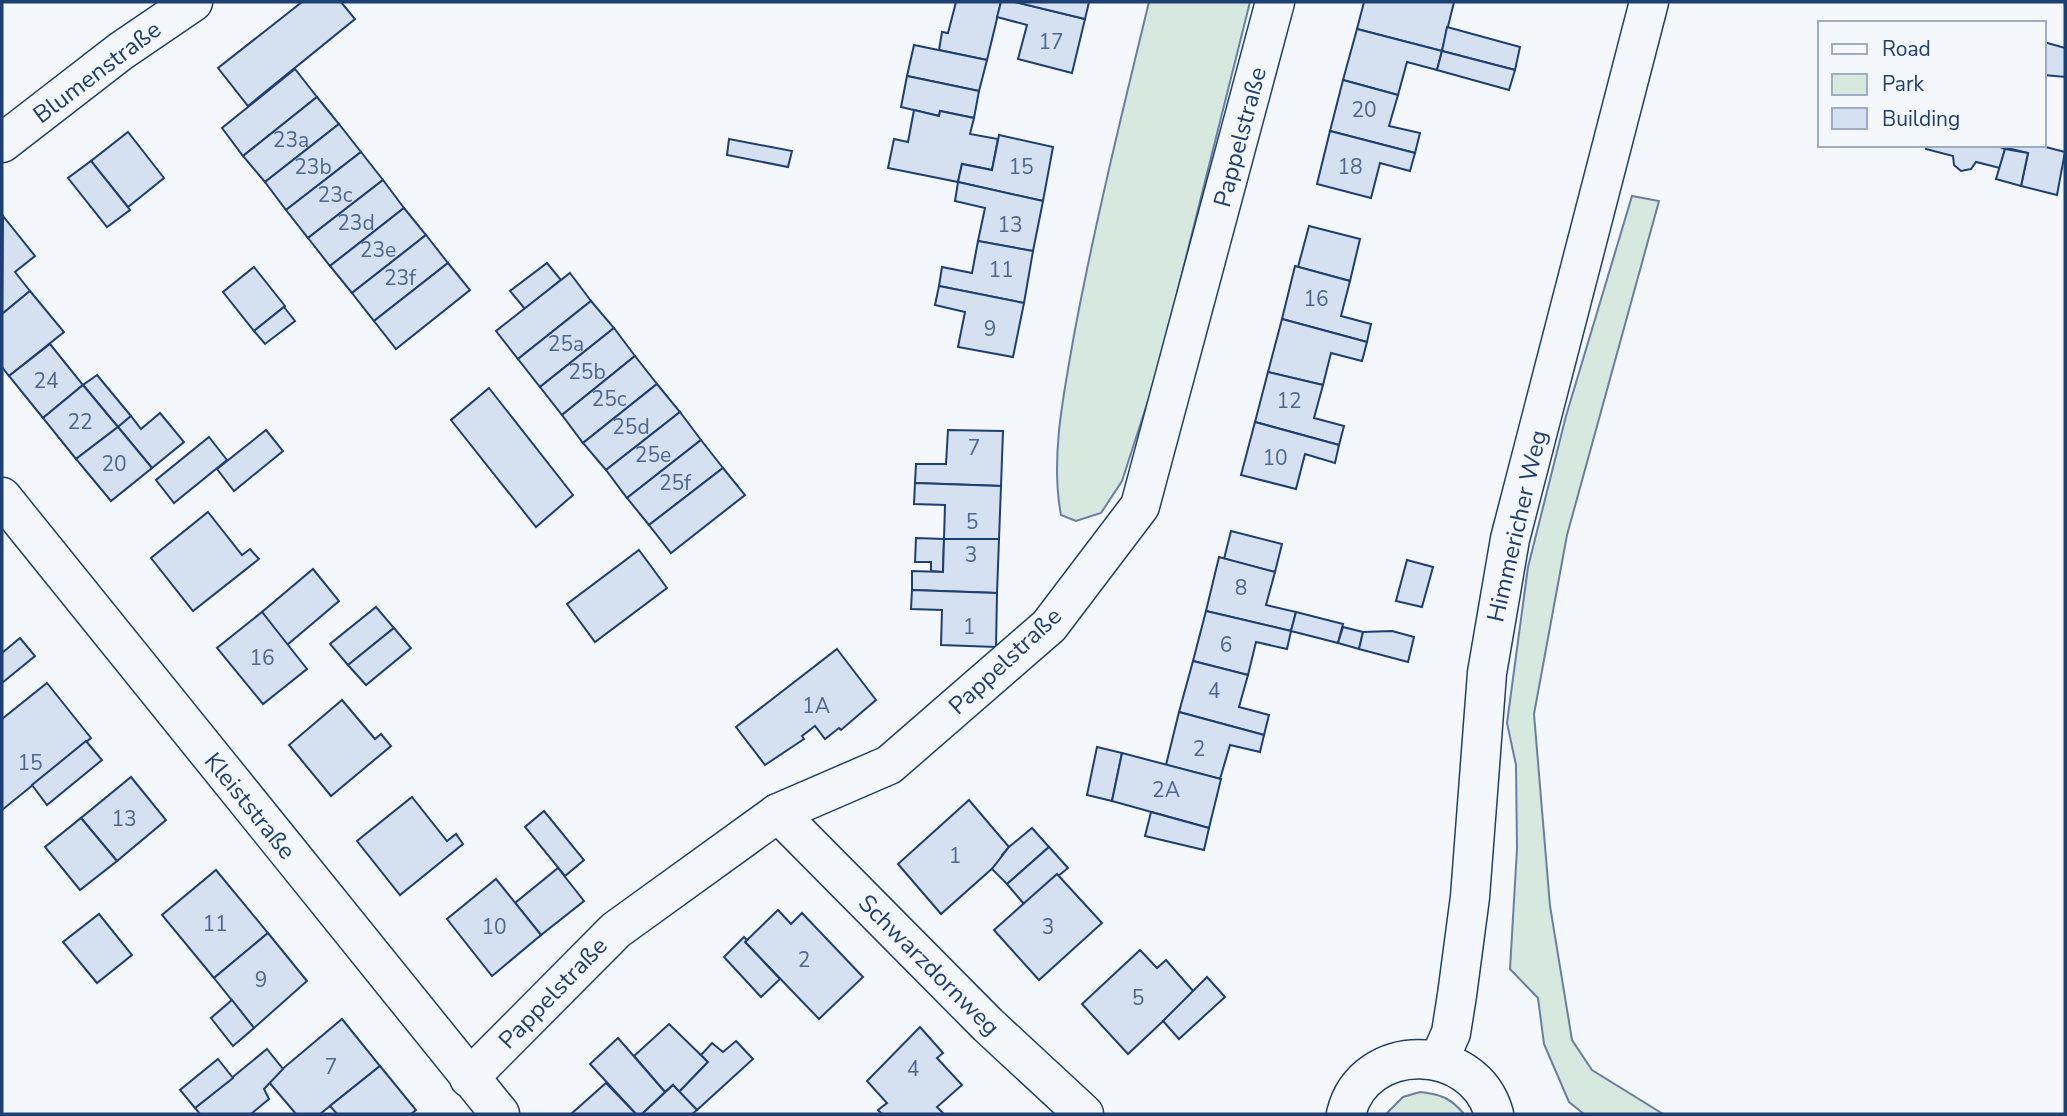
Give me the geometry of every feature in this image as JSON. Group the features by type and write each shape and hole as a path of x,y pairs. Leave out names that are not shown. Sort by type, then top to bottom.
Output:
{"street":[{"name":"Blumenstraße","path":"2,143 121,51 193,2"},
{"name":"Pappelstraße","path":"469,1079 616,930 778,813 889,765 1049,626 1140,506 1275,2"},
{"name":"Himmericher Weg","path":"1439,1060 1451,1033 1457,995 1470,897 1487,673 1510,539 1649,2"},
{"name":"Kleiststraße","path":"2,498 469,1079 500,1114"},
{"name":"Schwarzdornweg","path":"778,813 988,1025 1084,1114"},
{"path":"1346,1114 1361,1086 1383,1067 1410,1059 1439,1060 1469,1074 1490,1100 1494,1114"}],"green space":[{"path":"1149,2 1250,2 1157,373 1122,481 1101,513 1076,521 1061,515 1058,493 1058,448 1063,402 1091,251"},
{"path":"1632,196 1659,201 1567,535 1534,714 1550,906 1572,1040 1592,1070 1663,1114 1584,1114 1569,1102 1544,1044 1538,998 1510,969 1517,849 1516,765 1507,723 1528,567 1566,416"},
{"path":"1420,1092 1445,1098 1464,1114 1386,1114 1403,1097"}],"building":[{"path":"302,2 341,2 355,19 248,106 218,68"},
{"path":"956,2 1001,2 987,60 939,50 942,32 948,33"},
{"path":"1001,2 1015,2 1085,19 1072,73 1018,59 1027,25 997,17"},
{"path":"1015,2 1089,2 1085,19"},
{"path":"1364,2 1454,2 1442,51 1357,29"},
{"path":"1447,27 1520,47 1515,70 1442,51"},
{"path":"1357,29 1442,51 1437,70 1407,62 1398,95 1343,80"},
{"path":"2046,43 2065,48 2065,77 2046,75"},
{"path":"914,45 987,60 979,91 907,76"},
{"path":"1442,51 1515,70 1509,90 1437,70"},
{"path":"295,69 317,97 243,156 222,128"},
{"path":"907,76 979,91 974,118 940,111 939,116 901,107"},
{"path":"1343,80 1398,95 1389,126 1420,133 1415,153 1330,131"},
{"path":"317,97 339,124 265,182 243,156"},
{"path":"914,110 939,116 940,111 974,118 970,134 998,139 992,170 962,164 958,182 888,168 894,139 908,142"},
{"path":"339,124 361,152 286,210 265,182"},
{"path":"1330,131 1415,153 1410,171 1380,163 1371,198 1317,184"},
{"path":"128,132 164,178 128,207 91,161"},
{"path":"999,135 1053,147 1043,201 958,182 962,164 992,170"},
{"path":"729,139 792,151 788,167 727,155"},
{"path":"2003,147 2046,147 2065,152 2057,195 2021,186 2028,153"},
{"path":"1926,149 2005,149 2000,168 1976,162 1971,169 1961,171 1954,165 1953,156"},
{"path":"2005,149 2028,153 2021,186 1996,179"},
{"path":"361,152 383,180 308,238 286,210"},
{"path":"91,161 130,210 107,227 68,178"},
{"path":"383,180 404,208 330,266 308,238"},
{"path":"958,182 1043,201 1033,251 978,241 985,208 955,201"},
{"path":"404,208 426,235 352,293 330,266"},
{"path":"3,216 35,256 15,272 30,291 2,314"},
{"path":"1309,226 1360,239 1350,281 1298,267"},
{"path":"426,235 448,263 374,321 352,293"},
{"path":"978,241 1033,251 1024,303 939,286 942,267 972,273"},
{"path":"448,263 470,290 396,349 374,321"},
{"path":"547,263 561,280 525,309 510,291"},
{"path":"1295,266 1350,281 1341,316 1371,324 1367,342 1282,319"},
{"path":"254,267 285,306 254,331 223,292"},
{"path":"570,273 591,301 518,359 496,331"},
{"path":"939,286 1024,303 1013,357 958,347 965,312 935,305"},
{"path":"30,291 64,332 9,376 2,367 2,314"},
{"path":"591,301 614,328 540,387 518,359"},
{"path":"284,307 295,321 265,344 254,331"},
{"path":"1282,319 1367,342 1362,361 1331,353 1323,385 1268,372"},
{"path":"614,328 635,356 562,415 540,387"},
{"path":"50,344 83,385 43,418 9,376"},
{"path":"635,356 657,384 583,443 562,415"},
{"path":"1268,372 1323,385 1314,418 1344,426 1339,445 1255,422"},
{"path":"97,375 131,416 118,427 83,385"},
{"path":"657,384 680,412 606,470 583,443"},
{"path":"83,385 118,427 76,459 43,418"},
{"path":"489,388 573,495 536,527 451,420"},
{"path":"680,412 701,440 627,498 606,470"},
{"path":"160,413 184,442 152,468 118,427 131,416 141,429"},
{"path":"1255,422 1339,445 1335,463 1305,454 1296,489 1241,475"},
{"path":"118,427 152,468 111,501 76,459"},
{"path":"266,430 283,451 234,491 217,469"},
{"path":"948,430 1003,431 1001,486 915,483 916,464 946,464"},
{"path":"209,437 227,460 174,503 156,480"},
{"path":"701,440 723,468 649,525 627,498"},
{"path":"723,468 745,495 671,553 649,525"},
{"path":"915,483 1001,486 999,539 944,539 945,505 914,504"},
{"path":"208,512 242,555 250,549 259,559 193,611 151,558"},
{"path":"1231,531 1282,544 1275,572 1224,559"},
{"path":"916,538 944,539 943,572 931,571 931,562 915,562"},
{"path":"944,539 999,539 997,593 912,590 912,571 943,572"},
{"path":"639,550 667,588 595,642 567,604"},
{"path":"1219,557 1275,572 1266,605 1296,612 1291,631 1206,611"},
{"path":"1407,560 1433,567 1422,607 1396,601"},
{"path":"313,569 339,601 287,645 262,612"},
{"path":"912,590 997,593 996,647 941,645 942,610 911,609"},
{"path":"376,607 394,628 348,665 330,644"},
{"path":"1206,611 1291,631 1287,649 1256,642 1248,675 1193,661"},
{"path":"262,612 307,669 263,704 217,648"},
{"path":"1296,612 1343,624 1338,643 1291,631"},
{"path":"1343,627 1363,632 1359,649 1338,643"},
{"path":"394,628 411,648 366,685 348,665"},
{"path":"1392,631 1414,637 1408,662 1359,649 1363,632"},
{"path":"20,638 35,656 2,683 2,653"},
{"path":"837,649 876,700 841,730 839,728 825,739 815,726 802,736 804,739 765,765 736,727"},
{"path":"1193,661 1248,675 1239,707 1269,715 1264,735 1179,712"},
{"path":"47,683 91,738 2,810 2,719"},
{"path":"342,700 375,739 381,734 391,746 331,796 289,745"},
{"path":"1179,712 1264,735 1260,752 1230,745 1220,779 1166,765"},
{"path":"86,741 102,760 47,805 32,785"},
{"path":"1097,747 1122,753 1112,801 1087,795"},
{"path":"1122,753 1221,779 1209,828 1112,801"},
{"path":"131,777 166,820 117,861 81,818"},
{"path":"412,797 447,841 456,834 463,844 400,895 357,841"},
{"path":"969,800 1009,847 1002,855 1004,858 941,914 898,864"},
{"path":"544,811 584,860 565,876 525,827"},
{"path":"1151,812 1209,828 1204,850 1145,836"},
{"path":"81,818 117,861 80,890 45,847"},
{"path":"1032,828 1049,847 1007,884 992,869 1009,847"},
{"path":"1049,847 1068,868 1024,904 1007,884"},
{"path":"558,868 584,901 541,935 515,903"},
{"path":"216,870 268,933 214,978 162,915"},
{"path":"1057,874 1102,923 1039,980 994,930"},
{"path":"496,879 541,935 492,976 447,919"},
{"path":"778,910 791,924 802,913 863,977 819,1019 745,942"},
{"path":"99,914 132,955 97,983 63,942"},
{"path":"268,933 307,981 254,1028 214,978"},
{"path":"744,937 747,940 745,942 780,979 761,997 724,957"},
{"path":"1140,950 1157,968 1166,960 1194,992 1128,1054 1082,1004"},
{"path":"1207,977 1225,997 1179,1039 1163,1021"},
{"path":"232,1000 254,1028 233,1046 211,1018"},
{"path":"342,1019 380,1066 320,1114 296,1114 268,1081"},
{"path":"669,1024 708,1062 679,1092 673,1085 665,1092 634,1056"},
{"path":"920,1027 943,1053 937,1058 962,1085 937,1107 944,1114 882,1114 878,1110 887,1103 867,1081"},
{"path":"618,1038 665,1092 642,1114 636,1114 590,1064"},
{"path":"736,1041 753,1059 697,1110 679,1092 708,1062 701,1055 712,1043 723,1052"},
{"path":"267,1049 283,1069 264,1089 269,1099 251,1114 200,1114 195,1108"},
{"path":"218,1059 233,1078 195,1108 180,1090"},
{"path":"380,1066 416,1110 411,1114 337,1114 330,1106"},
{"path":"606,1083 636,1114 571,1114"},
{"path":"673,1085 697,1110 692,1114 642,1114"}]}
